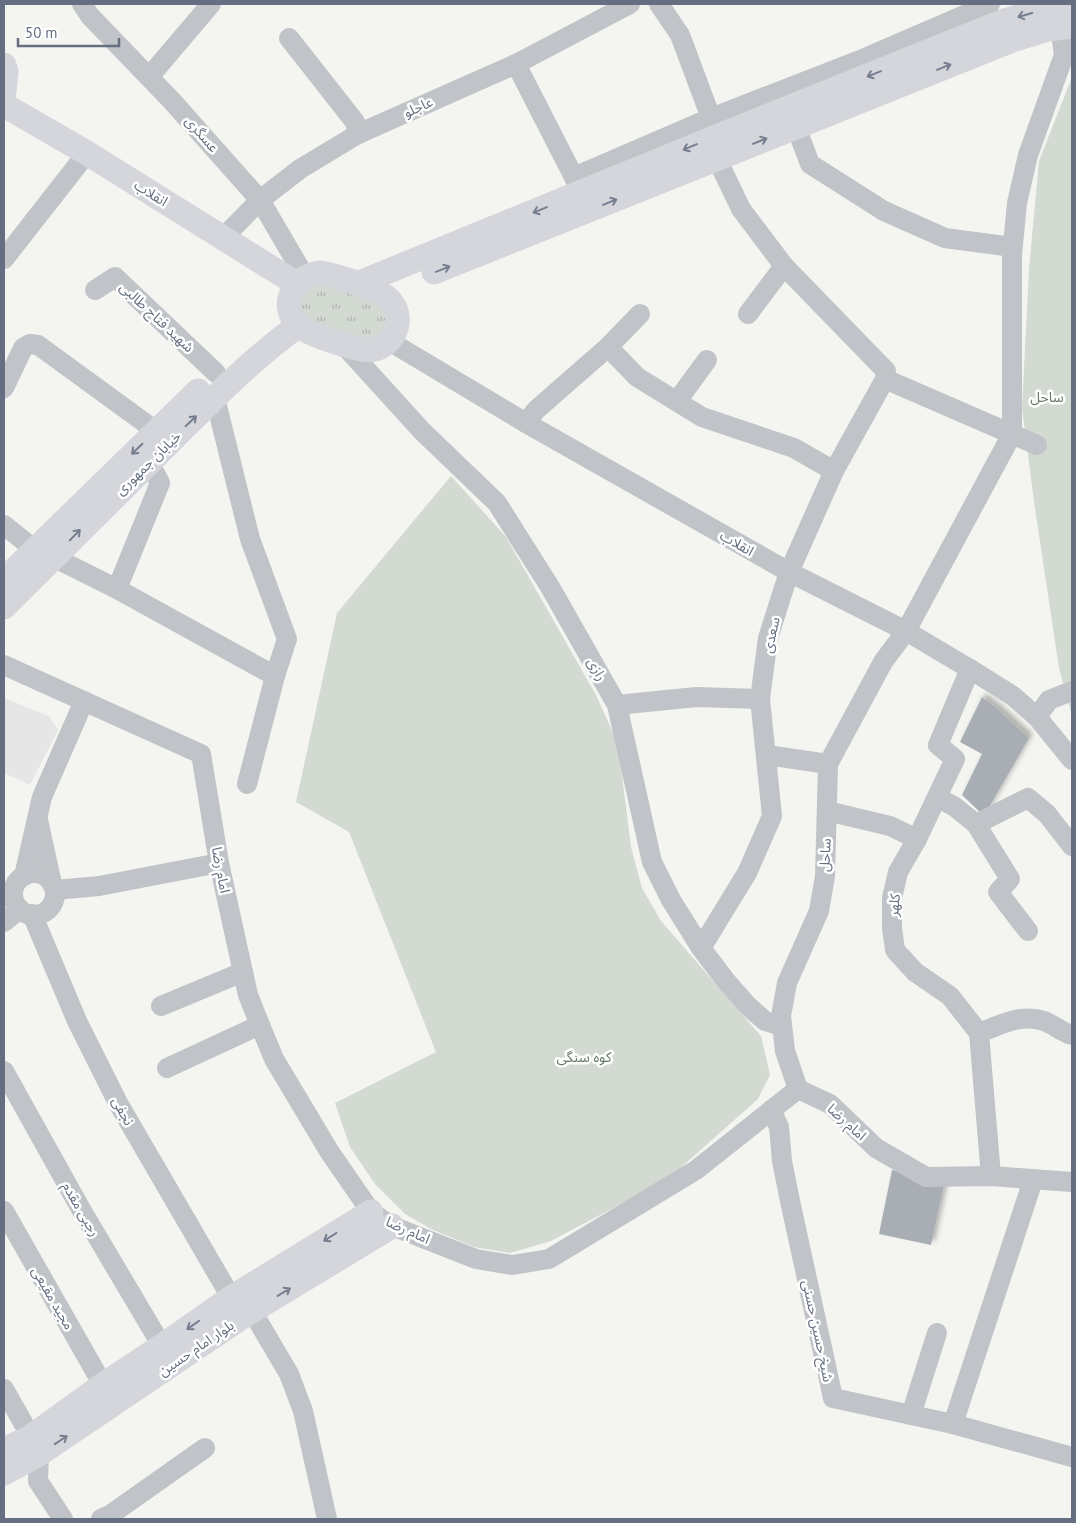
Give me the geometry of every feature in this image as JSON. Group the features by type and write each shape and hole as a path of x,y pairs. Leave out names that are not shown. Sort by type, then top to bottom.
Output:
{"main road":[{"path":"381,293 719,141 1004,21 1064,14"},
{"path":"357,284 578,185 719,141 796,127 1015,39 1064,14"},
{"path":"4,65 6,72 4,92"},
{"name":"انقلاب","path":"4,105 87,153 223,238 301,280"},
{"path":"322,273 381,293 391,301 396,309 398,317 394,334 382,346 366,350 309,332 295,318 290,297 301,280 313,274 322,273"},
{"name":"خیابان جمهوری","path":"4,607 44,554 156,431 216,372 262,332 295,318"},
{"name":"خیابان جمهوری","path":"4,580 44,554 150,462 270,346 295,318"},
{"name":"بلوار امام حسین","path":"4,1450 35,1446 242,1309 371,1212"},
{"name":"بلوار امام حسین","path":"4,1473 103,1385 162,1346 242,1309 392,1226"}],"street":[{"path":"149,77 211,4"},
{"name":"عاجلو","path":"223,238 260,200 300,169 358,134 516,64 630,4"},
{"path":"659,4 680,35 719,141 741,209 784,266 886,371 885,379 1037,445"},
{"path":"719,141 865,58 990,4"},
{"name":"عسگری","path":"92,8 149,77 260,200 301,280"},
{"path":"1012,434 1012,248 1017,203 1028,155 1064,54 1064,14"},
{"path":"289,38 355,122 358,134"},
{"path":"516,64 578,185"},
{"path":"796,127 810,164 884,211 945,238 1012,248"},
{"path":"4,259 87,153"},
{"path":"748,314 784,266"},
{"name":"شهید فتاح طالبی","path":"95,290 116,277 216,372"},
{"path":"526,423 536,410 608,347 640,314"},
{"name":"انقلاب","path":"389,341 526,423 788,572 906,631 970,669 1012,696 1037,717 1072,760"},
{"name":"رازی","path":"342,343 422,431 497,503 550,587 617,706 652,862 671,900 701,948 748,1006 765,1021 782,1026"},
{"path":"4,388 23,348 30,344 38,345 156,431"},
{"path":"608,347 637,377 702,417 794,448 834,471"},
{"path":"677,401 707,360"},
{"name":"سعدی","path":"701,948 747,873 772,816 760,699 768,638 788,572 834,471 885,379"},
{"path":"215,398 250,539 287,640 275,676 247,784"},
{"name":"ساحل","path":"798,1089 785,1051 781,1016 787,983 819,911 824,876 828,764 882,662 906,631 1012,434"},
{"path":"117,589 160,483 150,462"},
{"path":"4,525 44,554 117,589 275,676"},
{"name":"امام رضا","path":"4,665 201,754 219,863 248,995 260,1025 274,1058 329,1151 371,1212 392,1226 476,1259 512,1265 548,1259 696,1170 798,1089 830,1104 876,1148 926,1177 991,1176 1072,1182"},
{"name":"کلهر","path":"970,669 938,745 956,759 898,872 892,898 892,928 895,950 915,972 950,996 979,1033"},
{"path":"1037,717 1049,700 1072,691"},
{"path":"617,706 696,697 760,699"},
{"path":"18,907 14,892 16,885 24,876 42,797 84,701"},
{"path":"767,755 828,764"},
{"path":"937,797 976,824 1010,879 998,892 1028,931"},
{"path":"976,824 1028,798 1047,814 1072,846"},
{"path":"827,811 890,826 917,838"},
{"path":"18,907 44,912 50,908 55,896 37,814"},
{"path":"24,876 37,873 43,875 54,887 99,886 219,863"},
{"path":"4,922 18,907"},
{"name":"نجفی","path":"18,907 118,1104 242,1309 289,1374 302,1411 327,1519"},
{"path":"161,1006 243,972"},
{"path":"991,1176 979,1033 1009,1020 1026,1017 1044,1021 1072,1036"},
{"path":"168,1068 260,1025"},
{"name":"رجبی مقدم","path":"4,1071 82,1211 162,1346"},
{"name":"شیخ حسین حسنی","path":"771,1110 779,1127 782,1161 790,1202 833,1398 953,1424 1072,1456"},
{"path":"953,1424 1034,1180"},
{"name":"مجید مقیعی","path":"4,1211 103,1385"},
{"path":"910,1415 937,1333"},
{"path":"4,1389 35,1446 38,1481 63,1519"},
{"path":"102,1519 205,1448"}],"shaded area":[{"path":"4,698 49,716 58,730 30,785 4,773"}],"green space":[{"name":"ساحل","path":"1072,77 1072,716 1059,668 1022,408 1029,269 1039,161"},
{"path":"315,281 375,298 391,318 373,342 306,322 297,299"},
{"name":"کوه سنگی","path":"451,476 506,537 596,695 618,744 631,847 642,888 661,921 761,1036 770,1075 758,1099 668,1179 551,1241 510,1253 474,1247 431,1229 405,1214 375,1184 350,1147 335,1103 436,1052 349,832 296,802 337,613"}],"building":[{"path":"982,697 1029,738 984,816 962,795 982,754 960,742"},
{"path":"892,1170 944,1185 931,1245 879,1234"}]}
